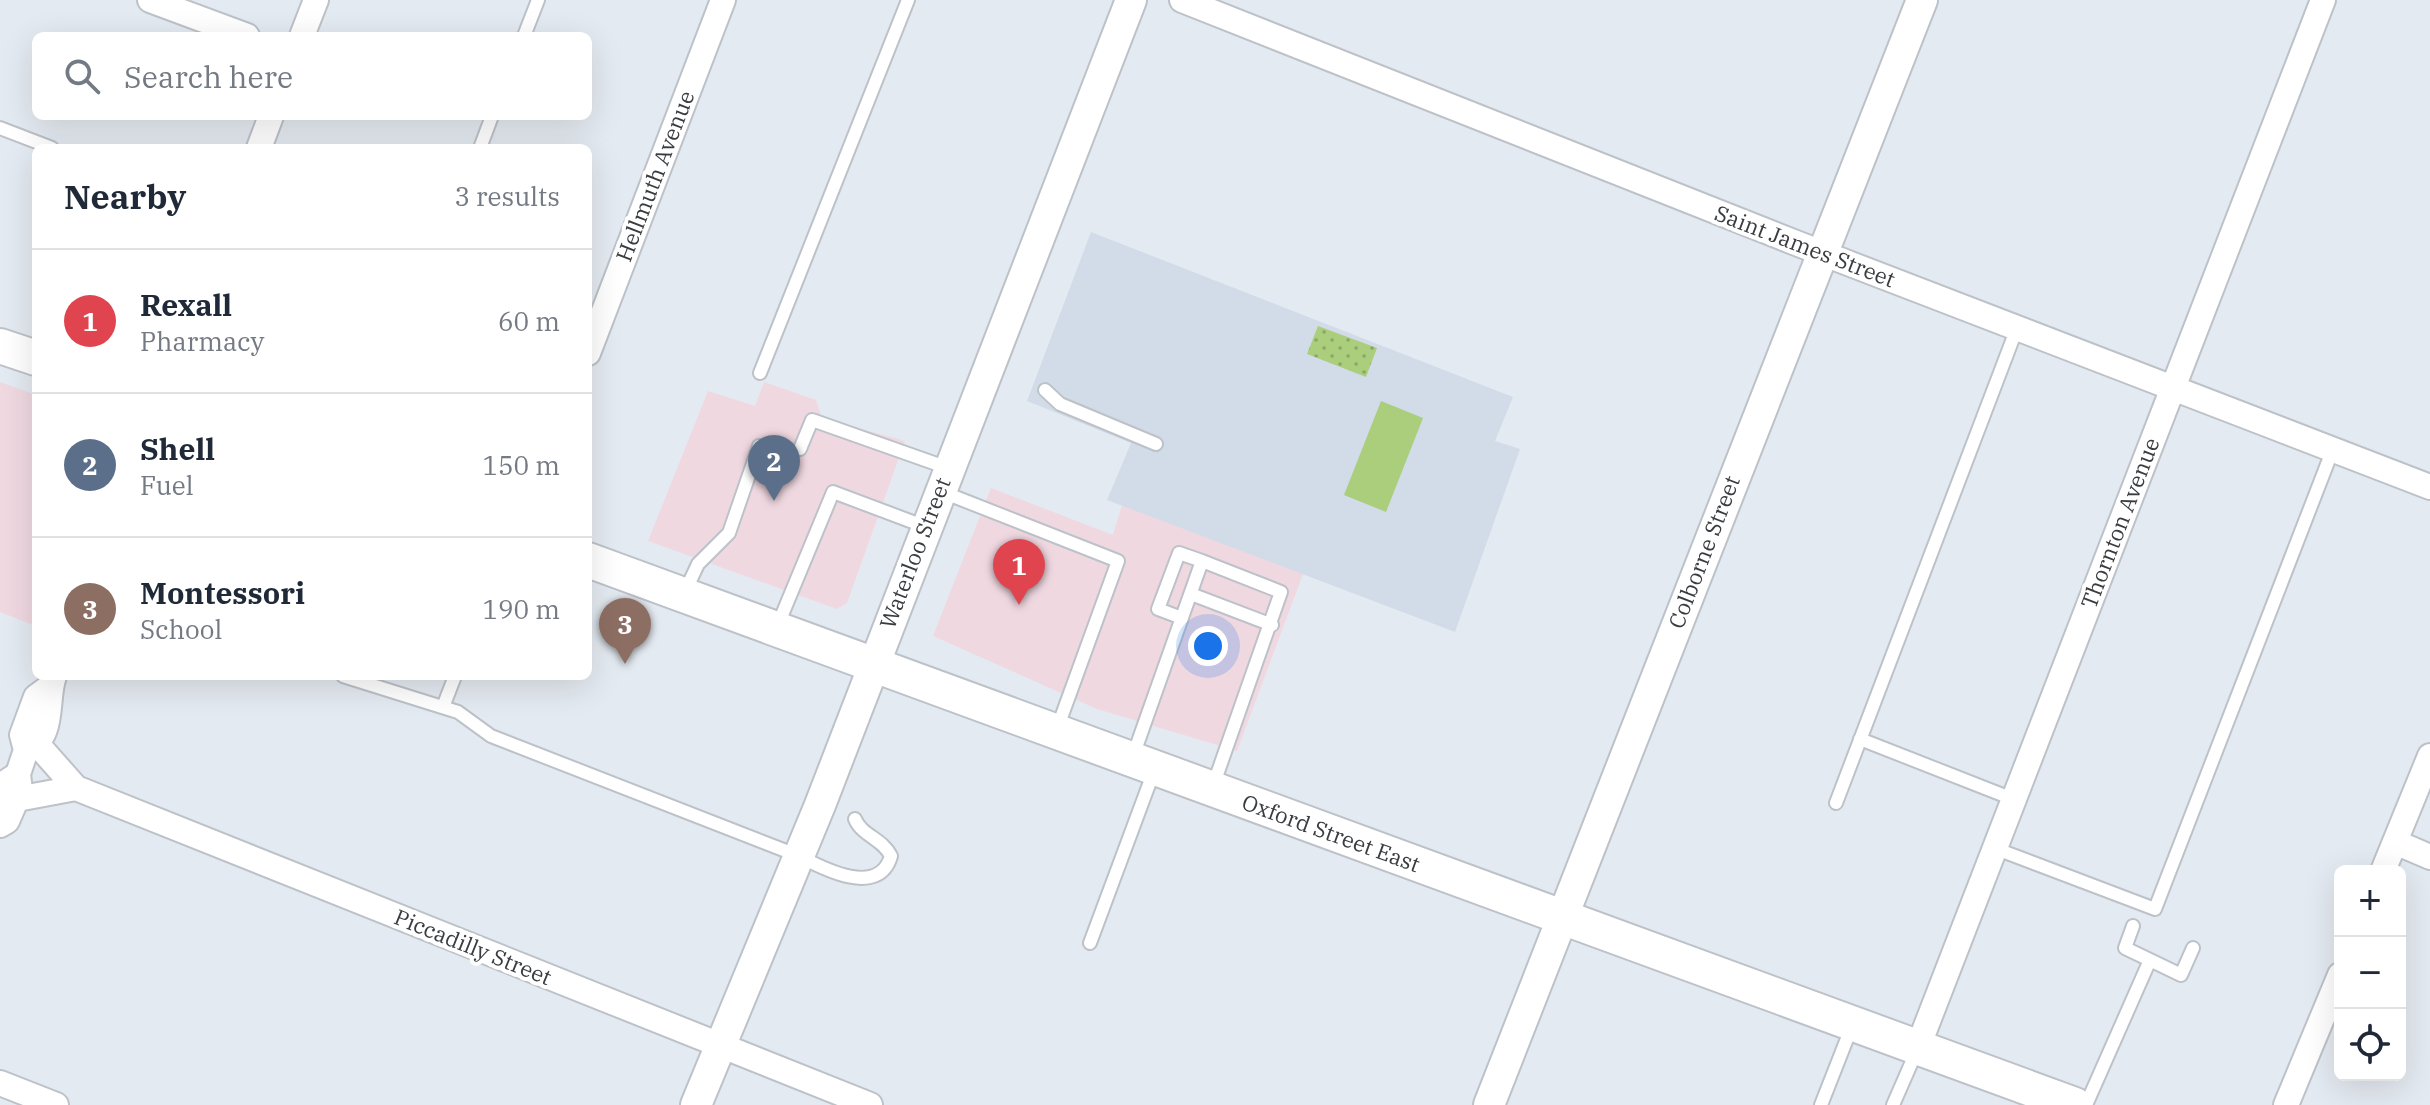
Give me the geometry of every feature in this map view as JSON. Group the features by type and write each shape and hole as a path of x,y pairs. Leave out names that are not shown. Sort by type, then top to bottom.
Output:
{"main road":[{"path":"0,346 32,357"},
{"name":"Oxford Street East","path":"592,561 2075,1105"}],"street":[{"path":"150,0 236,32"},
{"path":"304,32 316,0"},
{"name":"Hellmuth Avenue","path":"592,343 723,0"},
{"name":"Waterloo Street","path":"696,1105 718,1045 799,856 1131,0"},
{"name":"Saint James Street","path":"1182,0 1821,253 2430,487"},
{"name":"Colborne Street","path":"1489,1105 1922,0"},
{"name":"Thornton Avenue","path":"1918,1047 2323,0"},
{"path":"260,144 270,120"},
{"path":"0,825 7,821 22,735 36,697 52,681"},
{"path":"2385,865 2430,756"},
{"name":"Piccadilly Street","path":"20,760 76,788 870,1105"},
{"path":"9,798 76,788"},
{"path":"2395,842 2430,857"},
{"path":"2286,1105 2334,989"},
{"path":"0,1083 56,1105"}],"lane":[{"path":"526,32 538,0"},
{"path":"760,373 908,0"},
{"path":"482,144 490,120"},
{"path":"0,128 42,144"},
{"path":"1836,803 2017,328"},
{"path":"1045,390 1060,404 1156,444"},
{"path":"800,449 812,420 1118,561 1056,732"},
{"path":"684,595 698,564 729,533 759,446"},
{"path":"1994,848 2155,909 2333,449"},
{"path":"777,629 833,492 926,527"},
{"path":"1182,618 1158,609 1179,553 1281,592 1272,625 1212,789"},
{"path":"1090,943 1182,618 1202,561"},
{"path":"1191,594 1272,625"},
{"path":"356,680 458,712 491,736 844,876 863,878 878,875 887,868 891,856 885,845 859,829 855,819"},
{"path":"443,707 453,680"},
{"path":"1860,739 2013,799"},
{"path":"2133,926 2125,948 2181,975 2193,948"},
{"path":"2086,1105 2150,960"},
{"path":"1821,1105 1853,1024"},
{"path":"1893,1105 1918,1047"}],"shaded area":[{"path":"1091,232 1513,397 1495,441 1520,449 1455,632 1107,500 1131,443 1027,401"},
{"path":"0,382 32,394 32,624 0,612"},
{"path":"764,382 816,400 822,418 905,441 847,603 837,609 648,541 708,391 755,406"},
{"path":"991,488 1113,535 1122,505 1303,574 1237,751 1097,709 933,636"}],"green space":[{"path":"1318,326 1377,348 1366,377 1307,354"},
{"path":"1381,401 1423,418 1386,512 1344,495"}],"place":[{"name":"Shell","path":"774,501"},
{"name":"Rexall","path":"1019,605"},
{"name":"Montessori","path":"625,664"}]}
